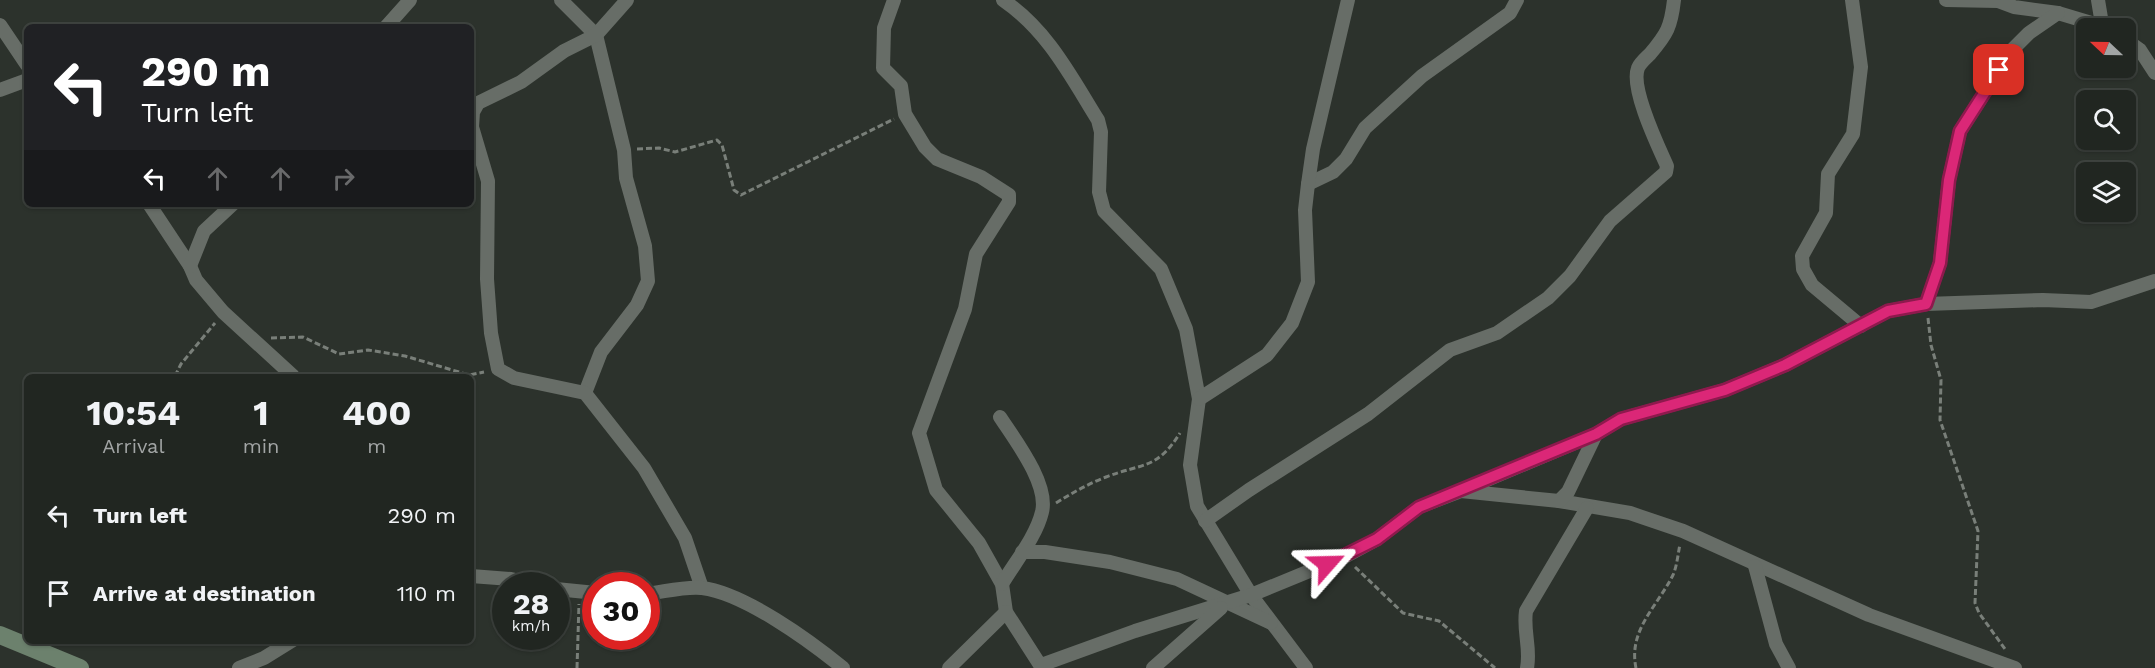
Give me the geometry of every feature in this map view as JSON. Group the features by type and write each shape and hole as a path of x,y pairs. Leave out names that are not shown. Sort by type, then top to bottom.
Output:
{"street":[{"path":"389,24 410,0"},
{"path":"561,0 596,34 624,150 626,178 645,246 648,281 637,305 602,352 585,393"},
{"path":"474,110 478,103 521,82 564,51 596,34 627,0"},
{"path":"894,0 884,28 883,68 901,86 905,114 925,147 937,159 981,177 1009,195 1009,202 976,254 965,309 920,433 936,490 979,543 1002,584 1006,612 1042,667 1135,631 1251,595 1346,556 1377,539 1419,507 1596,434 1621,419 1725,390 1785,365 1888,311 1926,304 2043,300 2091,302 2155,281"},
{"path":"1003,0 1027,17 1056,53 1098,120 1101,132 1099,192 1104,211 1161,269 1186,329 1198,403 1190,465 1197,506 1251,595 1306,668"},
{"path":"1198,403 1267,355 1293,323 1308,282 1305,210 1313,149 1348,0"},
{"path":"1308,184 1332,172 1346,159 1365,128 1422,76 1510,13 1517,0"},
{"path":"1205,521 1368,414 1450,350 1497,333 1548,298 1570,276 1610,221 1666,172 1667,166 1647,122 1636,77 1638,66 1667,34 1672,23 1674,0"},
{"path":"1852,0 1861,67 1853,134 1828,174 1826,213 1802,256 1803,269 1812,285 1861,326"},
{"path":"1946,0 1998,1 2014,7 2076,18"},
{"path":"2098,0 2103,18"},
{"path":"1926,304 1940,263 1949,180 1960,131 2012,50 2029,33 2058,13"},
{"path":"0,25 24,61"},
{"path":"2136,47 2155,73"},
{"path":"0,90 24,81"},
{"path":"474,134 488,181 487,279 491,333 498,369 514,378 585,393 644,468 685,538 702,588"},
{"path":"151,207 190,266 196,280 223,312 291,374"},
{"path":"190,266 204,231 230,207"},
{"path":"1000,417 1037,474 1043,510 1022,552 1002,584"},
{"path":"1559,501 1568,492 1596,434"},
{"path":"1461,491 1559,501 1587,508 1630,513 1683,531 1755,566 1869,615 2013,667"},
{"path":"1527,668 1530,651 1524,629 1526,611 1587,508"},
{"path":"1022,552 1045,552 1110,562 1177,579 1274,625"},
{"path":"1755,566 1776,644 1789,668"},
{"path":"474,576 492,578"},
{"path":"660,592 702,588 727,595 762,611 843,668"},
{"path":"570,591 579,593"},
{"path":"1153,668 1226,604"},
{"path":"949,668 1006,612"},
{"path":"0,635 80,668"},
{"path":"239,668 264,658 286,644"}],"path":[{"path":"624,150 659,148 675,152 717,140 722,145 734,190 741,195 905,114"},
{"path":"1926,304 1931,345 1941,380 1940,420 1978,531 1975,603 1979,613 2002,644 2013,667"},
{"path":"176,374 181,364 223,312"},
{"path":"255,341 303,337 339,354 368,350 405,356 467,374"},
{"path":"474,374 498,369"},
{"path":"1043,510 1097,481 1151,464 1168,452 1198,403"},
{"path":"1636,668 1633,655 1636,637 1674,574 1683,531"},
{"path":"1346,556 1362,577 1403,613 1439,621 1495,668"},
{"path":"577,668 579,593"}],"route":[{"path":"1327,564 1377,539 1419,507 1596,434 1621,419 1725,390 1785,365 1888,311 1926,304 1940,263 1949,180 1960,131 1999,70"}]}
